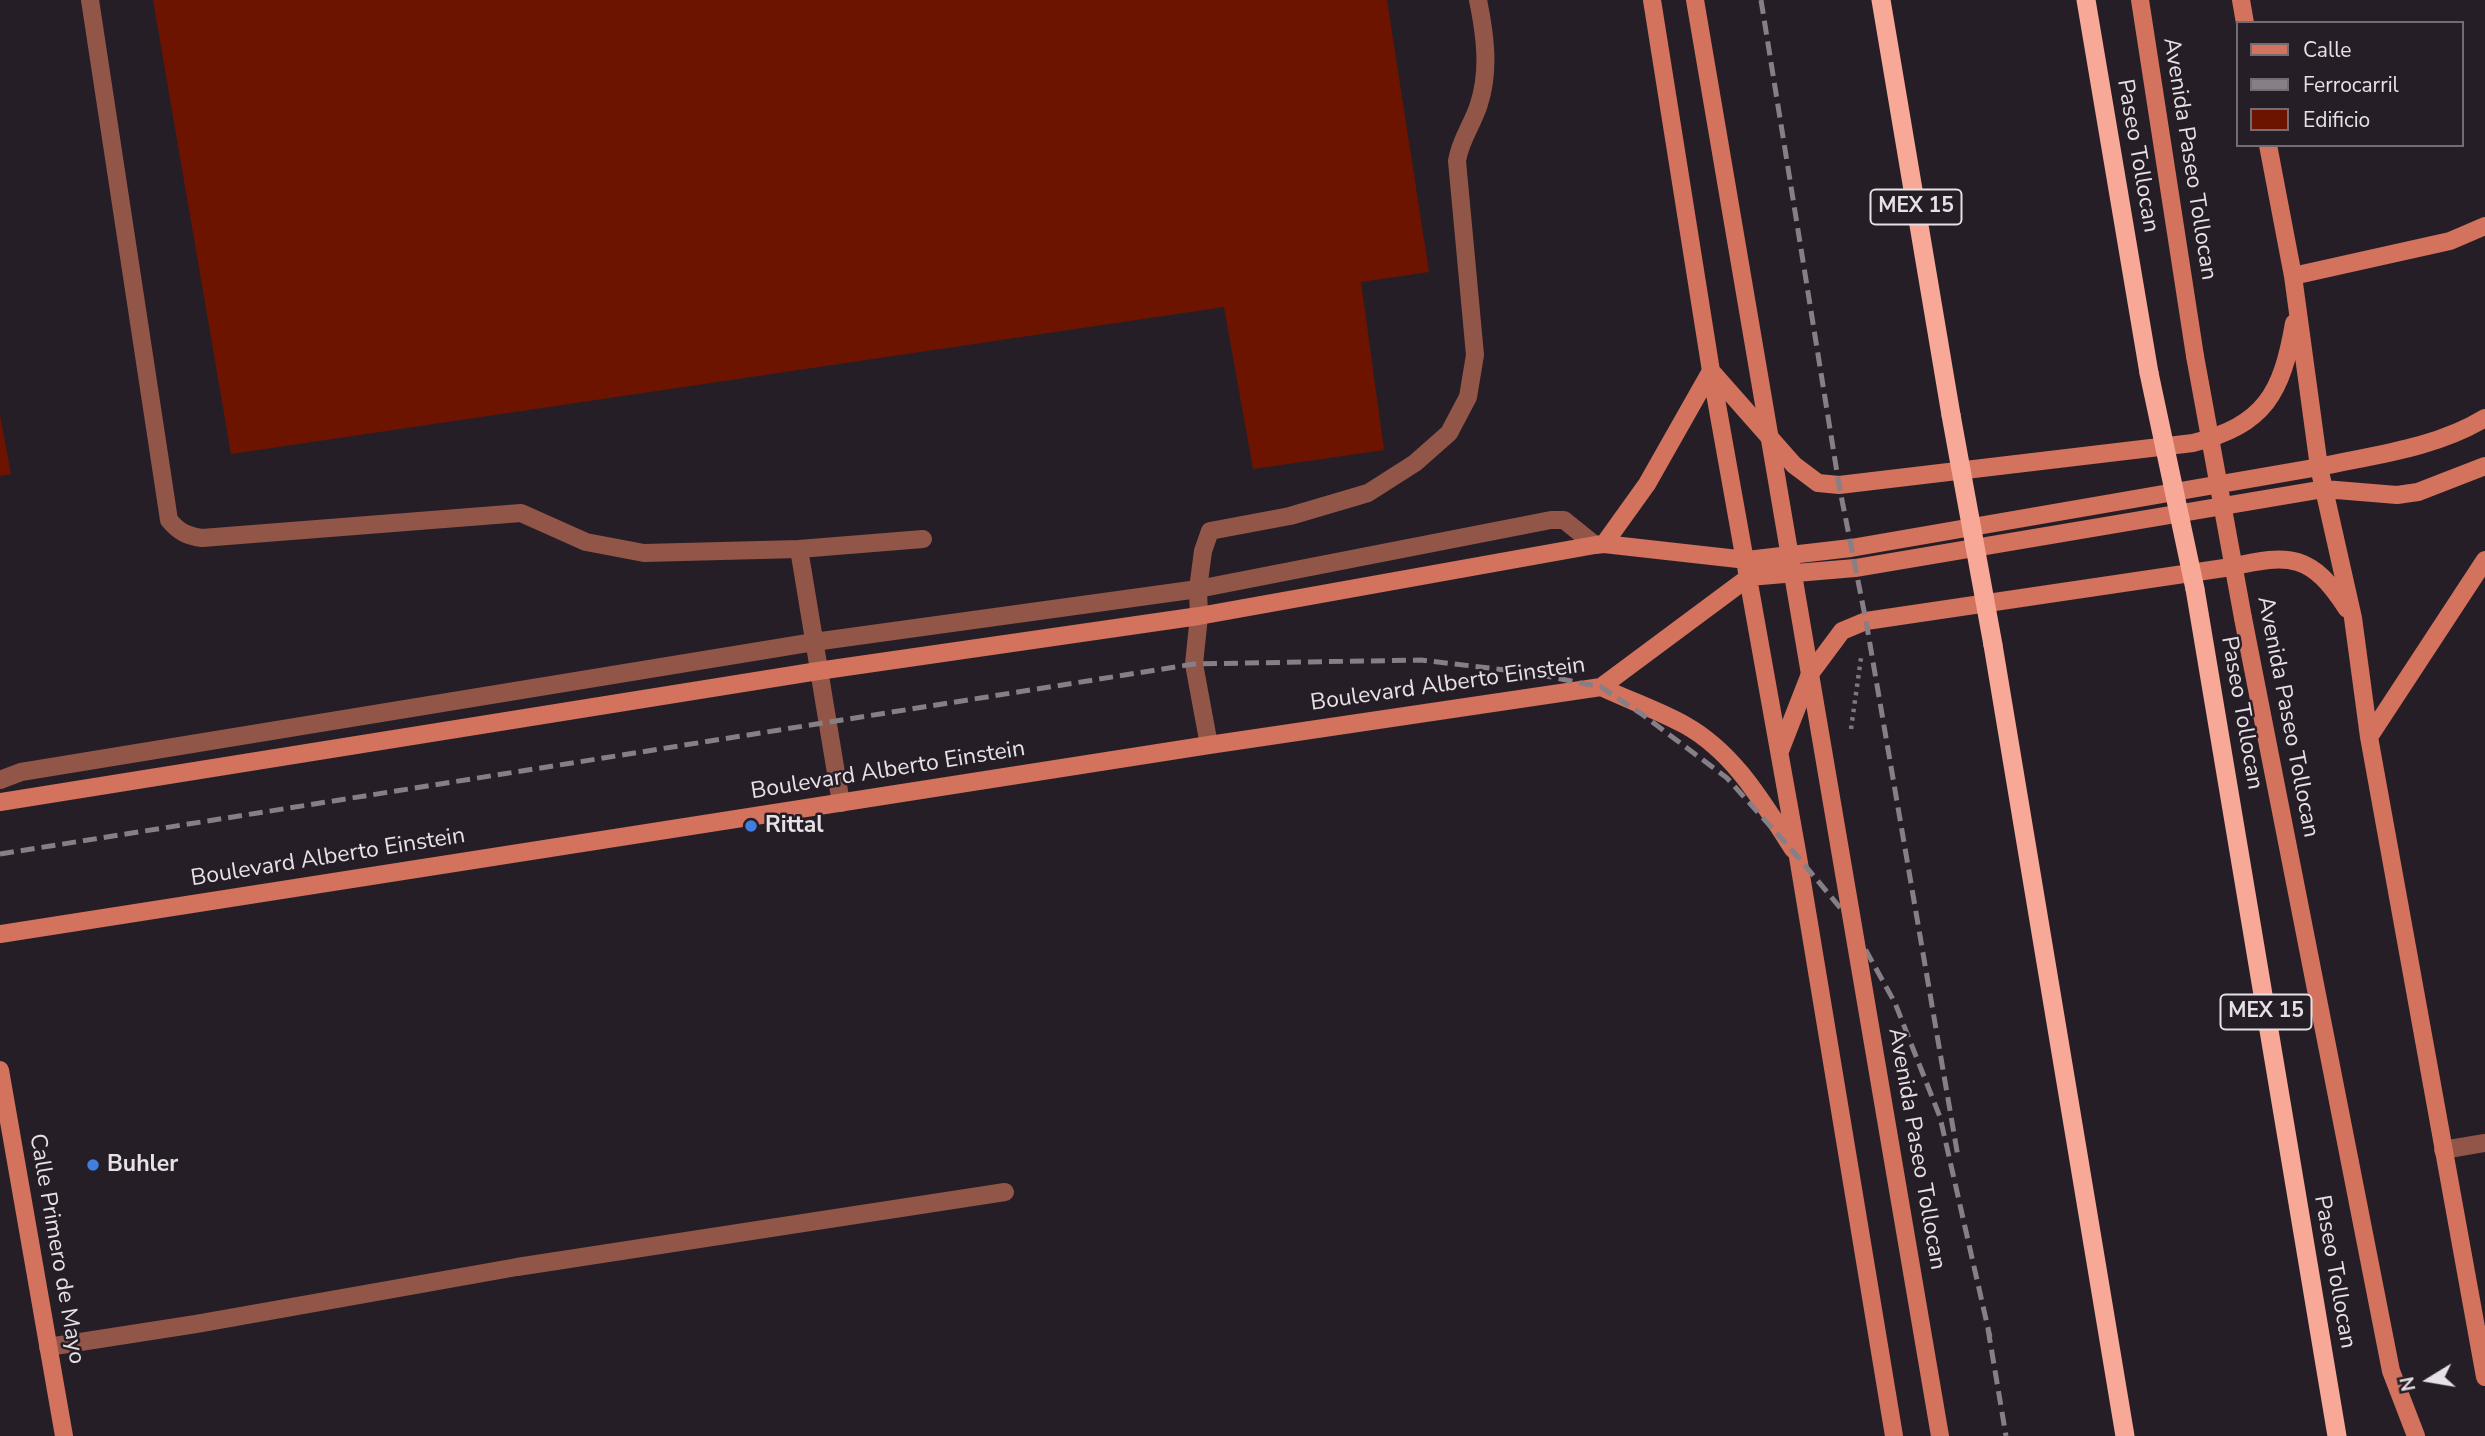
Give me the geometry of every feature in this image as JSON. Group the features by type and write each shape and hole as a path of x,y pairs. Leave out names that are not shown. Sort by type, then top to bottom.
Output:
{"highway":[{"name":"MEX 15","path":"1881,0 1993,645 2125,1436"},
{"name":"Paseo Tollocan","path":"2086,0 2149,373 2195,589 2337,1436"}],"main road":[{"path":"1652,0 1711,371 1798,857 1894,1436"},
{"name":"Avenida Paseo Tollocan","path":"1695,0 1940,1436"},
{"name":"Avenida Paseo Tollocan","path":"2140,0 2194,356 2243,618 2391,1371 2416,1436"},
{"path":"2241,0 2245,21"},
{"path":"2268,147 2293,276 2319,467 2353,618 2369,737 2485,1377"},
{"path":"2293,276 2451,241 2485,226"},
{"path":"1711,371 1794,465 1818,482 1839,485 2193,443 2217,436 2241,426 2261,408 2278,386 2289,353 2297,305"},
{"path":"1600,545 1647,484 1711,371"},
{"path":"1748,569 1851,548 2319,467 2434,441 2485,418"},
{"path":"0,802 818,671 1199,616 1600,545 1748,569 1855,568 2323,489 2397,495 2418,492 2485,466"},
{"path":"1779,753 1810,674 1842,631 1866,621 2231,567 2264,559 2285,558 2303,563 2317,573 2337,593 2353,618"},
{"path":"2369,737 2485,560"},
{"name":"Boulevard Alberto Einstein","path":"0,934 1209,745 1601,687 1748,569"},
{"path":"1601,687 1685,725 1722,752 1749,782 1798,857"},
{"name":"Calle Primero de Mayo","path":"0,1070 64,1436"}],"street":[{"path":"90,0 169,520 176,529 190,537 202,538 521,513 586,542 644,553 799,548 923,539"},
{"path":"1209,745 1194,664 1199,616 1198,589 1203,551 1209,531 1290,516 1368,494 1415,463 1449,433 1468,397 1475,355 1457,161 1462,139 1479,104 1484,78 1486,54 1478,0"},
{"path":"0,780 21,772 814,642 1198,589 1551,520 1564,520 1600,545"},
{"path":"799,548 841,803"},
{"path":"2443,1150 2485,1143"},
{"path":"48,1347 196,1324 517,1267 1005,1192"}],"building":[{"path":"153,0 1387,0 1429,272 1361,282 1384,450 1253,469 1224,307 231,454"},
{"path":"0,415 11,474 0,476"}],"railway":[{"path":"1761,0 1839,485 1866,621 1958,1157"},
{"path":"0,854 1194,664 1421,660 1531,673 1601,687 1727,778 1847,916 1895,1003 1940,1117 1990,1337"},
{"path":"1988,1329 2006,1436"}],"place":[{"name":"Rittal","path":"751,826"},
{"name":"Buhler","path":"93,1165"}]}
